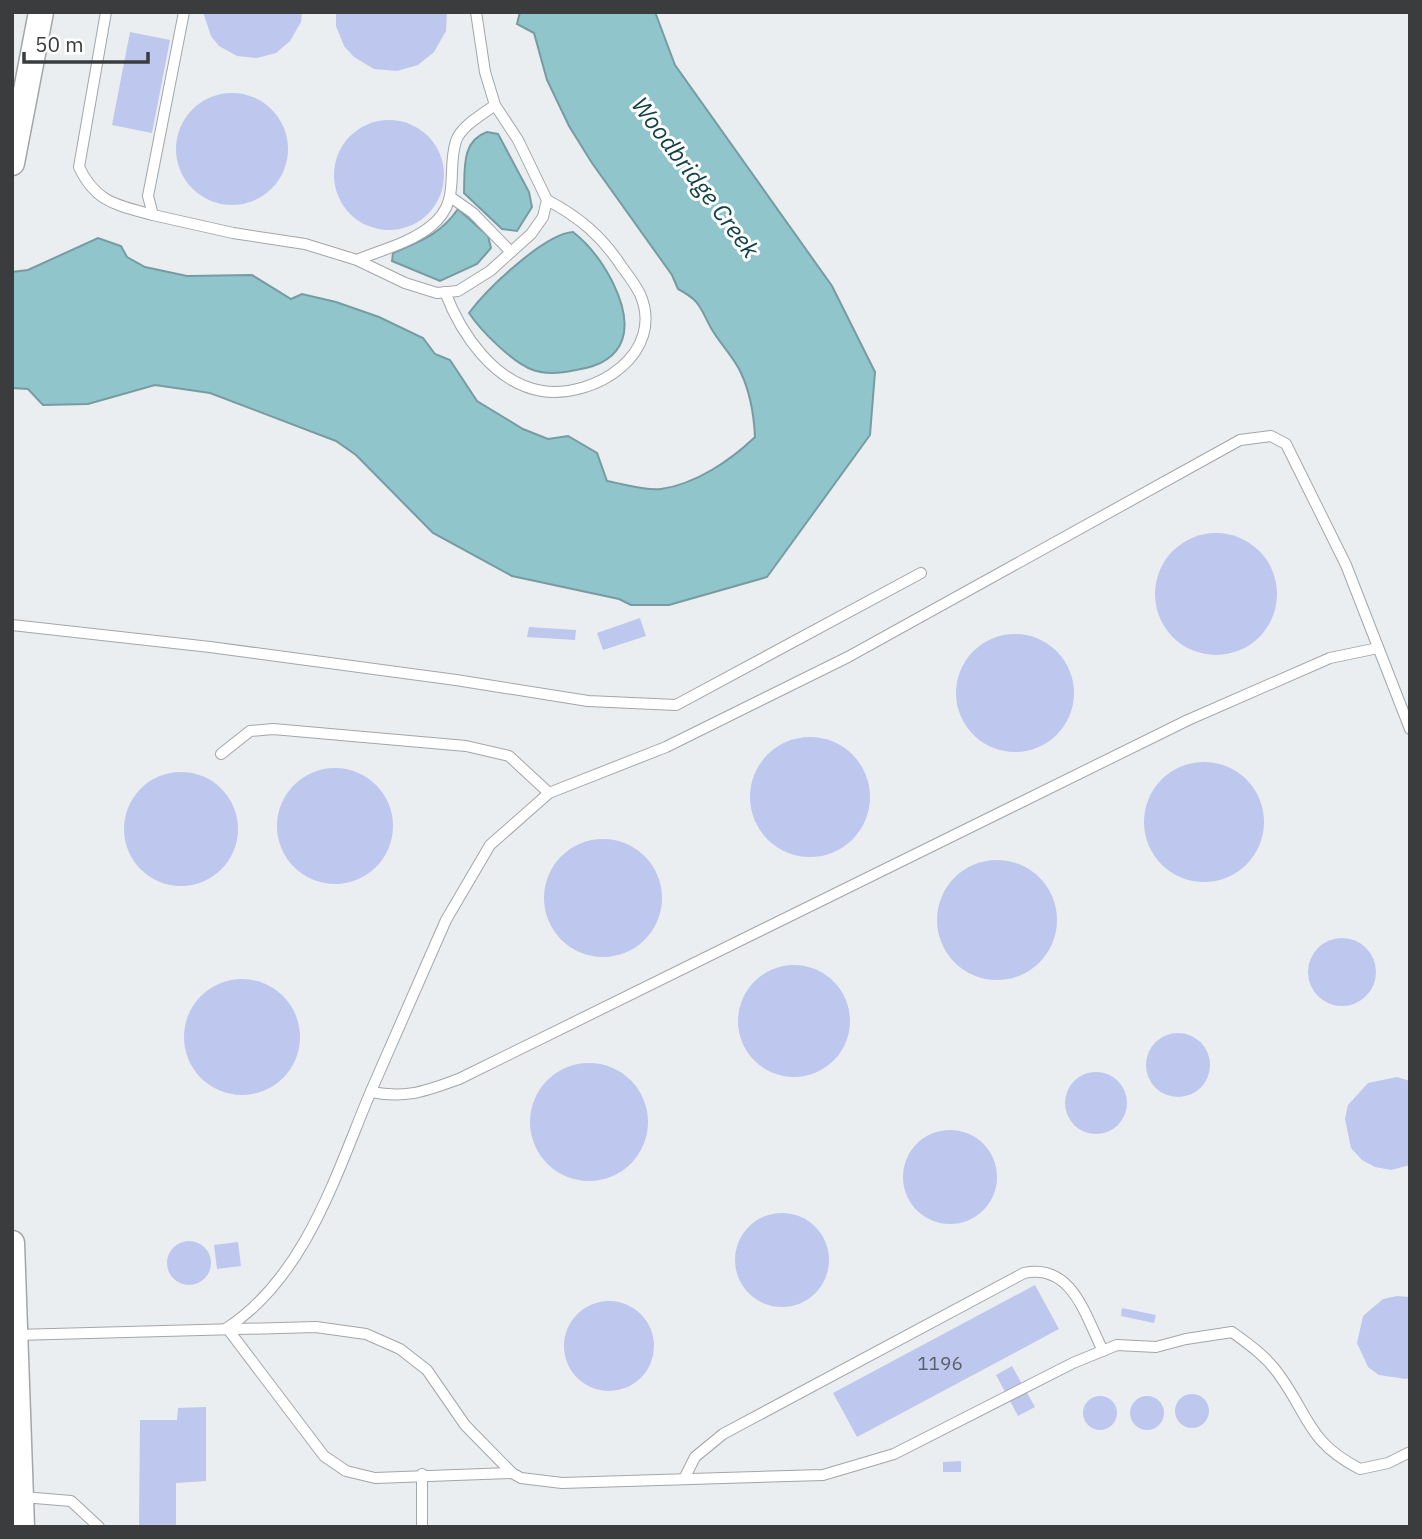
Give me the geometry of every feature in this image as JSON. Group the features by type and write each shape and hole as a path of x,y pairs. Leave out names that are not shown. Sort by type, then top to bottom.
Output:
{"street":[{"path":"12,163 41,12"},
{"path":"12,1243 15,1438 22,1527"}],"lane":[{"path":"106,12 79,167 88,187 110,203 233,233 305,244 356,260 405,284 445,292 458,291 490,271 531,234 544,217 547,200"},
{"path":"153,215 148,196 184,12"},
{"path":"445,292 456,320 474,348 513,381 543,391 588,387 612,376 634,356 645,327 640,295 613,253 587,223 547,200 518,140 495,105 485,72 476,12"},
{"path":"356,260 407,240 432,225 452,198 456,140 472,121 495,105"},
{"path":"452,198 473,213 511,252"},
{"path":"227,1328 243,1317 269,1290 299,1252 323,1204 446,920 469,877 490,845 549,793 666,747 848,657 1240,440 1271,436 1286,444 1346,565 1410,729"},
{"path":"12,625 210,647 588,701 676,705 921,573"},
{"path":"371,1092 396,1097 418,1094 459,1079 1188,720 1330,658 1378,648"},
{"path":"221,754 250,731 273,729 466,746 509,757 549,793"},
{"path":"684,1479 695,1457 723,1434 1024,1273 1038,1270 1056,1273 1071,1286 1103,1351"},
{"path":"14,1323 227,1328 316,1327 366,1334 400,1349 427,1370 465,1425 512,1473 521,1478 562,1483 823,1475 894,1454 1117,1345 1156,1347 1232,1332 1259,1351 1281,1376 1308,1427 1339,1458 1360,1469 1388,1462 1410,1452"},
{"path":"227,1328 324,1456 346,1471 375,1478 422,1474 512,1473"},
{"path":"422,1474 422,1527"},
{"path":"21,1497 71,1501 99,1527"}],"water":[{"name":"Woodbridge Creek","path":"520,12 655,12 675,65 832,286 875,372 870,435 767,577 669,605 631,605 619,599 512,576 433,533 356,455 336,441 210,393 155,385 88,404 43,405 28,389 12,388 12,272 28,270 98,238 121,246 127,257 145,267 187,276 252,275 291,299 302,294 336,302 379,317 423,338 435,354 450,360 477,401 523,429 548,439 568,436 597,453 607,481 661,489 700,476 735,454 755,437 751,404 741,373 699,306 678,289 672,275 592,163 569,126 547,80 534,33 517,24"},
{"path":"487,132 498,134 529,192 532,207 517,231 502,229 464,193 469,149 479,136"},
{"path":"458,209 488,236 491,248 477,264 440,281 392,261 393,253 437,231"},
{"path":"573,232 596,255 613,283 624,314 622,340 617,350 594,366 560,373 538,372 507,354 469,313 502,277 532,252 561,235"}],"building":[{"path":"203,12 302,12 301,22 290,41 276,53 257,58 237,56 219,46 211,36"},
{"path":"336,12 447,12 446,31 434,52 418,65 397,71 374,69 354,57 344,46 336,26"},
{"path":"130,32 170,40 152,133 112,125"},
{"path":"232,93 253,97 272,109 284,128 288,149 284,170 272,189 253,201 232,205 211,201 192,189 180,170 176,149 180,128 192,109 211,97"},
{"path":"389,120 410,124 428,136 440,154 444,175 440,196 428,214 410,226 389,230 368,226 350,214 338,196 334,175 338,154 350,136 368,124"},
{"path":"1216,533 1239,537 1259,551 1273,571 1277,594 1273,617 1259,637 1239,651 1216,655 1193,651 1173,637 1159,617 1155,594 1159,571 1173,551 1193,537"},
{"path":"640,618 646,636 603,650 597,633"},
{"path":"529,627 576,630 575,640 527,637"},
{"path":"1015,634 1038,638 1057,651 1070,670 1074,693 1070,716 1057,735 1038,748 1015,752 992,748 973,735 960,716 956,693 960,670 973,651 992,638"},
{"path":"810,737 833,741 853,754 866,774 870,797 866,820 853,840 833,853 810,857 787,853 767,840 754,820 750,797 754,774 767,754 787,741"},
{"path":"1204,762 1227,766 1247,779 1260,799 1264,822 1260,845 1247,865 1227,878 1204,882 1181,878 1161,865 1148,845 1144,822 1148,799 1161,779 1181,766"},
{"path":"335,768 357,772 376,785 389,804 393,826 389,848 376,867 357,880 335,884 313,880 294,867 281,848 277,826 281,804 294,785 313,772"},
{"path":"181,772 203,777 221,789 233,807 238,829 233,851 221,869 203,881 181,886 159,881 141,869 129,851 124,829 129,807 141,789 159,777"},
{"path":"603,839 626,844 645,856 657,875 662,898 657,921 645,940 626,952 603,957 580,952 561,940 549,921 544,898 549,875 561,856 580,844"},
{"path":"997,860 1020,864 1040,877 1053,897 1057,920 1053,943 1040,963 1020,976 997,980 974,976 954,963 941,943 937,920 941,897 954,877 974,864"},
{"path":"1342,938 1355,940 1366,948 1374,959 1374,985 1366,996 1355,1004 1342,1006 1329,1004 1318,996 1310,985 1308,972 1310,959 1318,948 1329,940"},
{"path":"794,965 815,969 834,981 846,1000 850,1021 846,1042 834,1061 815,1073 794,1077 773,1073 754,1061 742,1042 738,1021 742,1000 754,981 773,969"},
{"path":"242,979 264,984 283,996 295,1015 300,1037 295,1059 283,1078 264,1090 242,1095 220,1090 201,1078 189,1059 184,1037 189,1015 201,996 220,984"},
{"path":"1178,1033 1196,1039 1204,1047 1210,1065 1204,1083 1196,1091 1178,1097 1160,1091 1152,1083 1146,1065 1152,1047 1160,1039"},
{"path":"589,1063 622,1073 638,1089 648,1122 638,1155 622,1171 589,1181 556,1171 540,1155 530,1122 540,1089 556,1073"},
{"path":"1090,1072 1102,1072 1118,1081 1125,1091 1125,1115 1118,1125 1102,1134 1090,1134 1079,1129 1070,1120 1065,1109 1065,1097 1070,1086 1079,1077"},
{"path":"1397,1077 1410,1081 1410,1165 1391,1170 1375,1167 1362,1160 1351,1148 1345,1119 1348,1105 1368,1083"},
{"path":"950,1130 968,1133 983,1144 994,1159 997,1177 994,1195 983,1210 968,1221 950,1224 932,1221 917,1210 906,1195 903,1177 906,1159 917,1144 932,1133"},
{"path":"782,1213 800,1217 815,1227 825,1242 829,1260 825,1278 815,1293 800,1303 782,1307 764,1303 749,1293 739,1278 735,1260 739,1242 749,1227 764,1217"},
{"path":"189,1241 198,1242 205,1247 210,1254 210,1272 205,1279 198,1284 189,1285 180,1284 173,1279 168,1272 167,1263 168,1254 173,1247 180,1242"},
{"path":"238,1242 241,1266 217,1269 214,1245"},
{"path":"1035,1285 1059,1329 857,1437 833,1393"},
{"path":"1410,1297 1410,1378 1406,1379 1379,1375 1368,1367 1357,1343 1363,1316 1383,1299"},
{"path":"609,1301 626,1304 641,1314 651,1329 654,1346 651,1363 641,1378 626,1388 609,1391 592,1388 577,1378 567,1363 564,1346 567,1329 577,1314 592,1304"},
{"path":"1122,1308 1156,1315 1154,1323 1121,1316"},
{"path":"1012,1366 1035,1407 1018,1416 996,1375"},
{"path":"1192,1394 1204,1399 1209,1411 1204,1423 1192,1428 1180,1423 1175,1411 1180,1399"},
{"path":"1100,1396 1112,1401 1117,1413 1112,1425 1100,1430 1088,1425 1083,1413 1088,1401"},
{"path":"1147,1396 1159,1401 1164,1413 1159,1425 1147,1430 1135,1425 1130,1413 1135,1401"},
{"path":"206,1407 206,1481 176,1483 176,1527 139,1527 140,1420 177,1420 178,1408"},
{"path":"961,1461 961,1472 943,1472 943,1462"}]}
